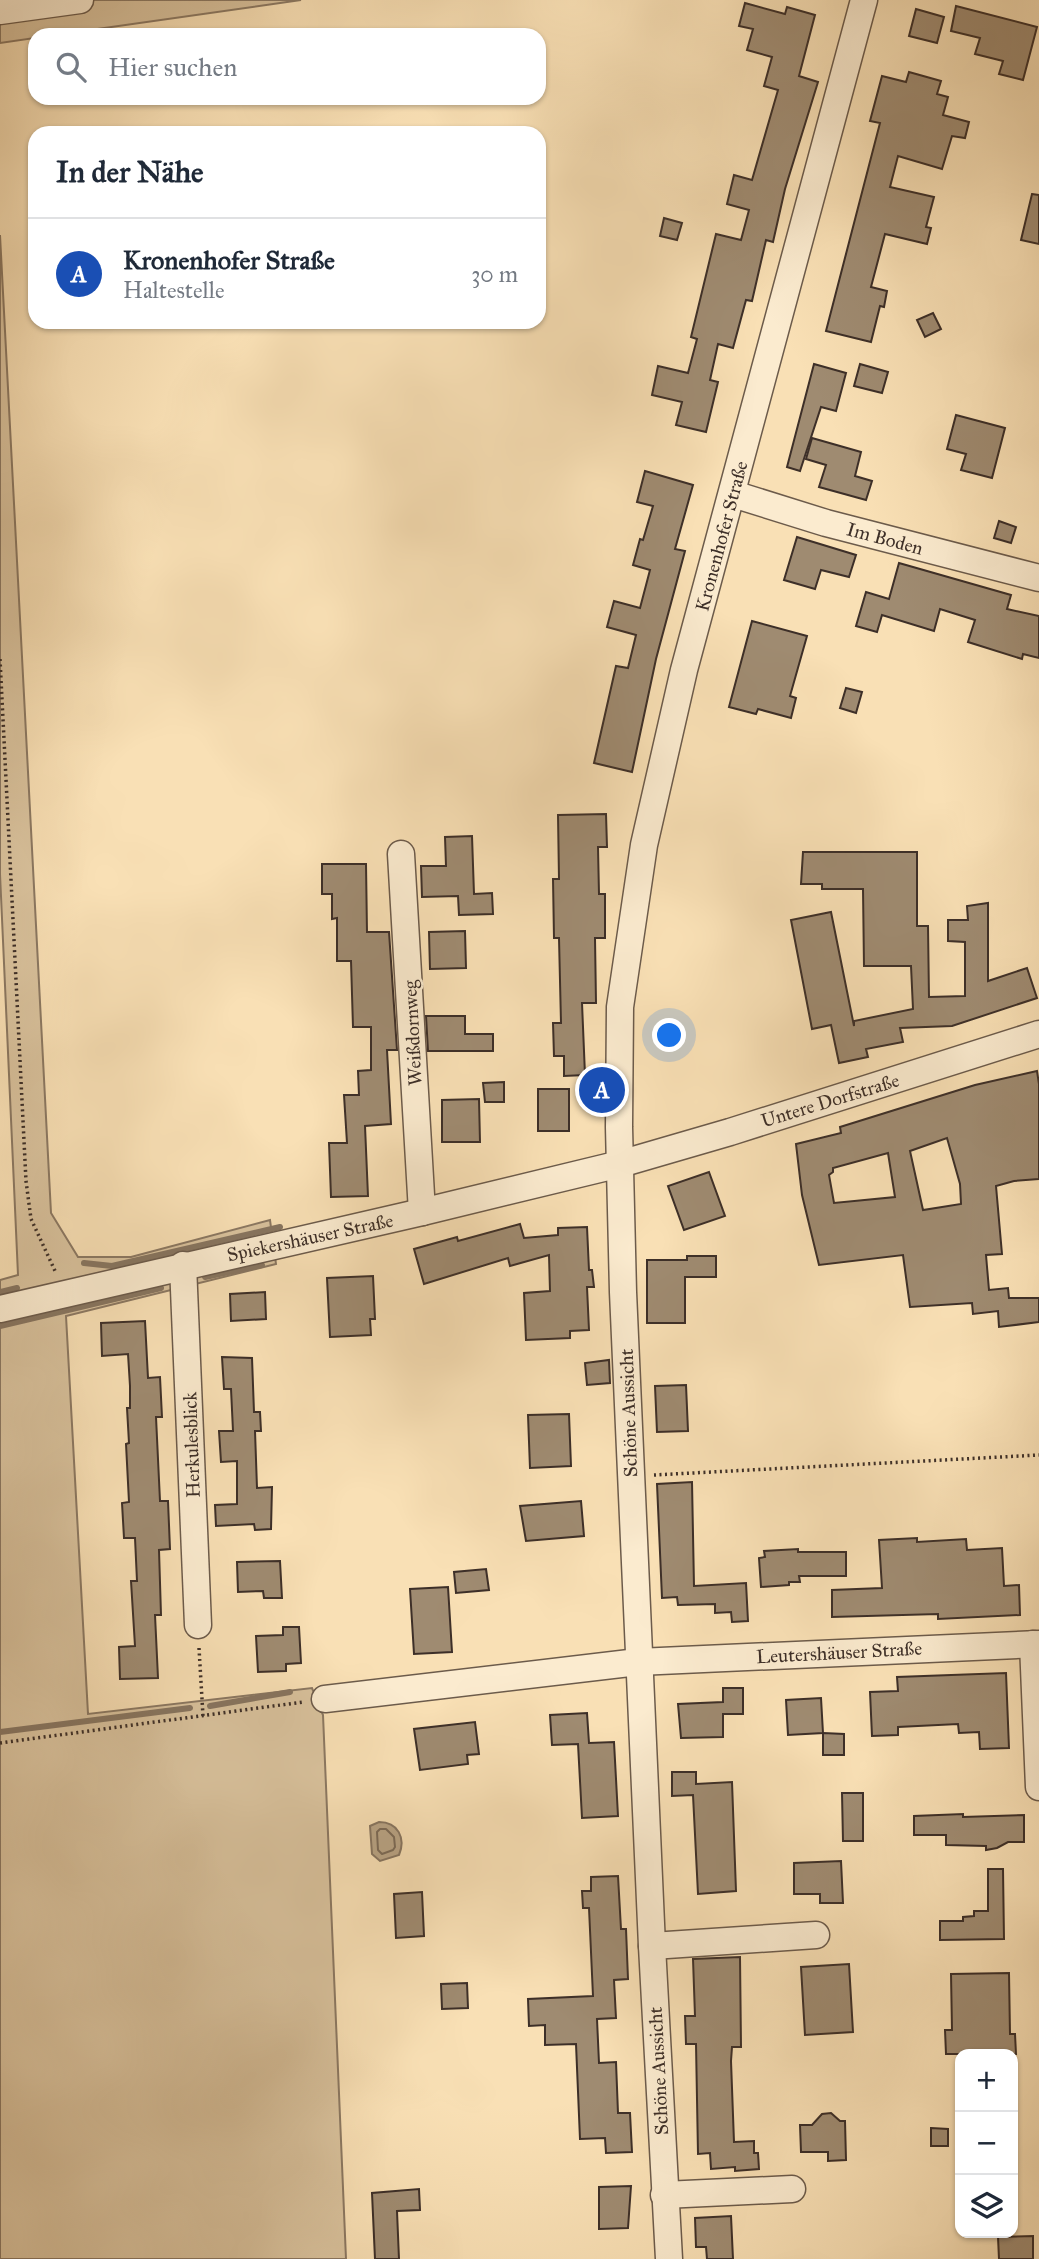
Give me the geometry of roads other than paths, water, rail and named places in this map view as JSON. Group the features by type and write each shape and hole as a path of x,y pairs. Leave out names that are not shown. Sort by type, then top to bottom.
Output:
{"street":[{"path":"0,11 80,0"},
{"name":"Kronenhofer Straße","path":"620,1164 620,1007 644,845 684,670 864,0"},
{"name":"Im Boden","path":"733,494 826,523 1039,578"},
{"name":"Weißdornweg","path":"401,854 422,1212"},
{"name":"Untere Dorfstraße","path":"620,1164 1039,1034"},
{"name":"Spiekershäuser Straße","path":"0,1309 620,1164"},
{"name":"Schöne Aussicht","path":"620,1164 638,1662 669,2259"},
{"name":"Herkulesblick","path":"183,1265 198,1625"},
{"path":"1036,1644 1039,1787"},
{"name":"Leutershäuser Straße","path":"638,1662 1036,1644"},
{"path":"325,1699 638,1662"},
{"path":"652,1946 816,1935"},
{"path":"664,2195 792,2189"}],"water":[{"path":"379,1822 396,1828 402,1843 399,1855 380,1861 372,1854 370,1826"}],"waterway":[{"path":"84,1263 112,1266 280,1227"},
{"path":"205,1277 262,1265"},
{"path":"0,1292 17,1288"},
{"path":"0,1326 161,1288"},
{"path":"210,1706 290,1692"},
{"path":"0,1732 190,1708"}],"place":[{"name":"Kronenhofer Straße","path":"602,1090"}]}
